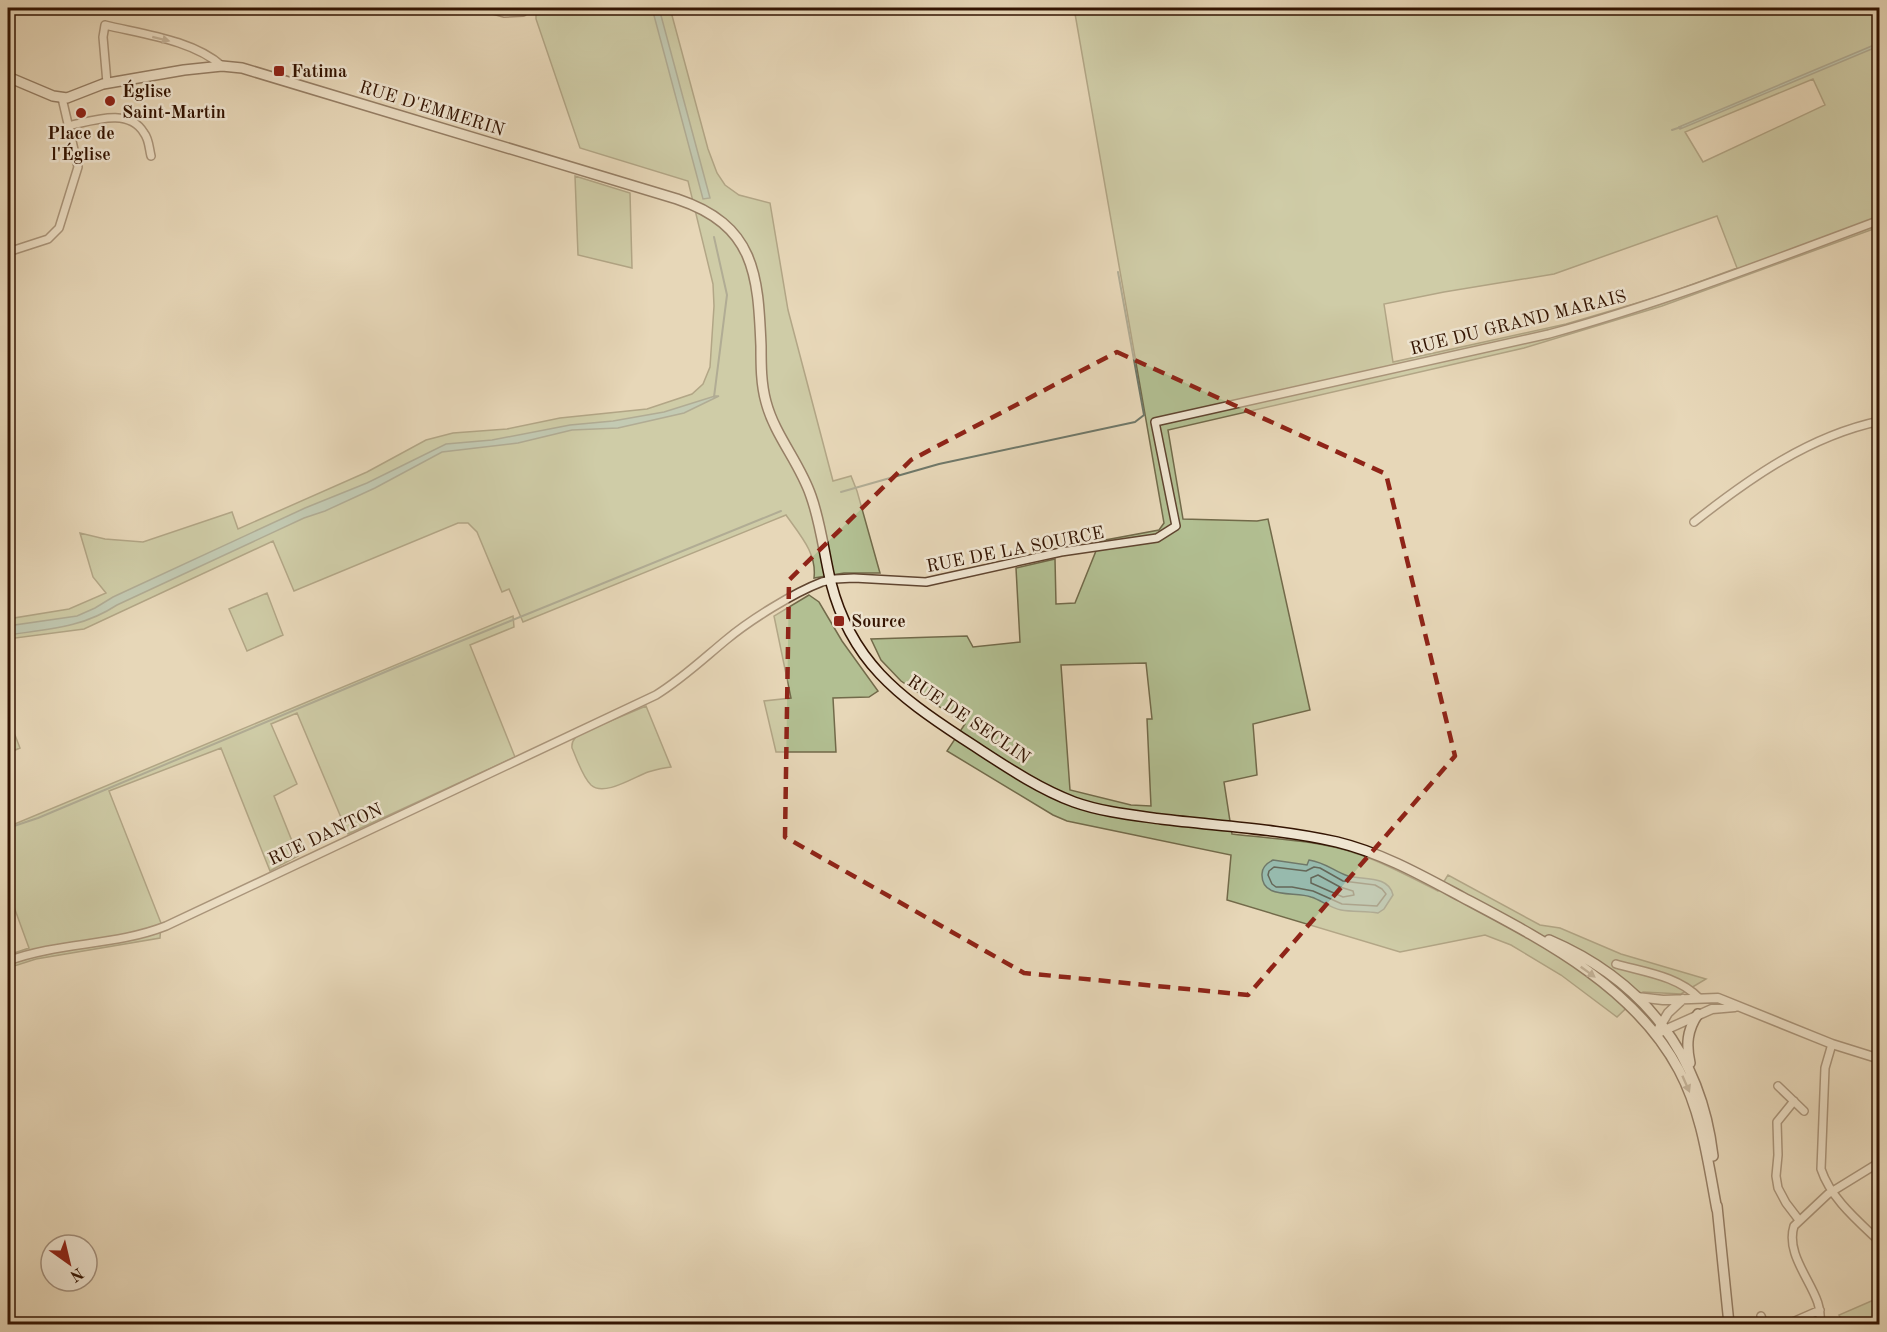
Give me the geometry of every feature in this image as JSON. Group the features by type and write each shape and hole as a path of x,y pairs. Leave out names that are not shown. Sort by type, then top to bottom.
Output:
{"main road":[{"name":"RUE D'EMMERIN","path":"62,98 107,83 184,70 222,66 257,72 677,199 705,211"},
{"path":"8,77 62,98"},
{"name":"RUE DE SECLIN","path":"705,211 734,235 752,265 759,294 762,379 766,401 776,427 812,499 837,602 851,633 866,657 891,686 910,703 1044,788 1076,802 1112,812 1329,841 1368,851 1521,929"},
{"path":"1521,929 1583,957 1606,971 1637,997 1664,1027 1682,1053 1704,1107 1710,1135 1729,1324"},
{"path":"1521,929 1607,986 1637,1012 1656,1034 1680,1073 1694,1104 1704,1141 1717,1210"},
{"path":"1694,1080 1687,1041 1690,1028 1698,1014"}],"street":[{"path":"486,8 504,13 523,12"},
{"path":"107,83 103,37 105,25 192,48 208,55 222,66"},
{"path":"8,252 48,238 59,228 78,167 62,98"},
{"path":"68,126 118,117 127,118 144,132 151,156"},
{"name":"RUE DU GRAND MARAIS","path":"1155,422 1550,333 1594,321 1665,299 1880,220"},
{"path":"1695,522 1765,469 1827,436 1880,421"},
{"name":"RUE DE LA SOURCE","path":"644,701 677,682 752,620 817,584 830,580 863,579 926,582 1061,552 1161,537 1176,526 1155,422"},
{"name":"RUE DANTON","path":"8,961 38,952 139,935 166,926 644,701"},
{"path":"1616,964 1678,983 1699,998"},
{"path":"1637,997 1655,1000 1718,998 1832,1044 1880,1059"},
{"path":"1698,1014 1699,998"},
{"path":"1664,1027 1675,1005 1683,999"},
{"path":"1656,1034 1664,1027 1717,1007 1741,1007"},
{"path":"1832,1044 1826,1068 1820,1157 1823,1174 1846,1209 1880,1242"},
{"path":"1778,1086 1804,1111"},
{"path":"1794,1101 1777,1122 1776,1176 1783,1198 1799,1220"},
{"path":"1819,1324 1820,1310 1793,1247 1793,1231 1799,1220 1833,1191 1880,1162"},
{"path":"1788,1324 1820,1310"},
{"path":"1761,1316 1764,1324"}],"highlighted area":[{"path":"1117,352 1386,474 1455,756 1248,995 1024,973 785,837 789,580 911,460"}],"green space":[{"path":"536,8 670,8 708,149 717,173 725,185 739,195 770,203 788,310 833,481 851,476 880,573 844,573 814,578 810,552 786,515 523,622 509,589 502,592 477,532 468,523 458,523 294,591 273,541 84,629 8,639 8,619 69,609 106,593 93,577 80,533 105,539 143,542 232,512 238,529 367,472 426,440 453,433 507,429 560,418 647,409 692,394 703,384 710,367 713,284 688,181 580,148 536,19"},
{"path":"1074,8 1879,8 1879,227 1662,306 1524,348 1168,430 1183,519 1257,521 1268,519 1310,710 1253,724 1257,775 1224,782 1232,834 1310,843 1355,853 1397,870 1438,891 1448,875 1540,925 1560,928 1621,954 1706,979 1681,994 1643,992 1617,1017 1561,975 1511,945 1485,935 1400,952 1227,900 1231,855 1067,821 1053,815 947,751 965,724 901,681 881,660 871,639 967,636 973,647 1020,642 1016,568 1055,559 1056,604 1075,603 1100,541 1159,530 1164,523","holes":["1813,79 1825,105 1703,162 1685,132","1717,216 1737,268 1661,296 1566,324 1393,362 1384,304 1554,274","1146,663 1152,719 1147,719 1151,806 1131,805 1070,790 1061,665"]},
{"path":"575,176 630,193 632,268 578,255"},
{"path":"267,593 283,635 247,651 229,609"},
{"path":"809,595 819,602 842,641 878,691 869,697 833,698 836,752 776,752 764,701 791,698 774,616"},
{"path":"513,616 514,627 470,645 515,757 348,834 297,713 271,724 297,784 274,796 298,856 270,871 221,748 109,791 161,923 160,938 36,959 8,968 8,955 29,948 10,896 8,896 8,821 10,826"},
{"path":"646,706 671,767 648,772 619,785 603,789 591,785 582,772 572,748 574,740 584,732"},
{"path":"8,717 20,748 8,753"},
{"path":"1879,1294 1879,1324 1844,1324 1839,1315 1876,1299 1875,1296"}],"water":[{"path":"652,8 659,8 710,198 703,199"},
{"path":"1879,43 1879,46 1680,129 1679,127"},
{"path":"719,396 684,413 618,428 572,430 518,443 442,452 375,488 304,518 91,619 51,629 8,635 8,626 77,616 113,597 305,508 367,483 446,444 492,440 570,425 613,421 664,412"},
{"path":"1273,860 1307,865 1309,860 1315,861 1348,876 1381,881 1391,889 1393,895 1384,909 1378,913 1341,910 1304,895 1273,891 1263,882 1262,874 1265,866"}],"waterway":[{"path":"1672,130 1681,127"},
{"path":"714,237 727,295 714,397"},
{"path":"841,492 939,464 1135,422 1144,415 1118,272"},
{"path":"8,828 38,818 397,667 781,511"}],"place":[{"name":"Fatima","path":"279,71"},
{"name":"Église Saint-Martin","path":"110,101"},
{"name":"Place de l'Église","path":"81,113"},
{"name":"Source","path":"839,621"}]}
